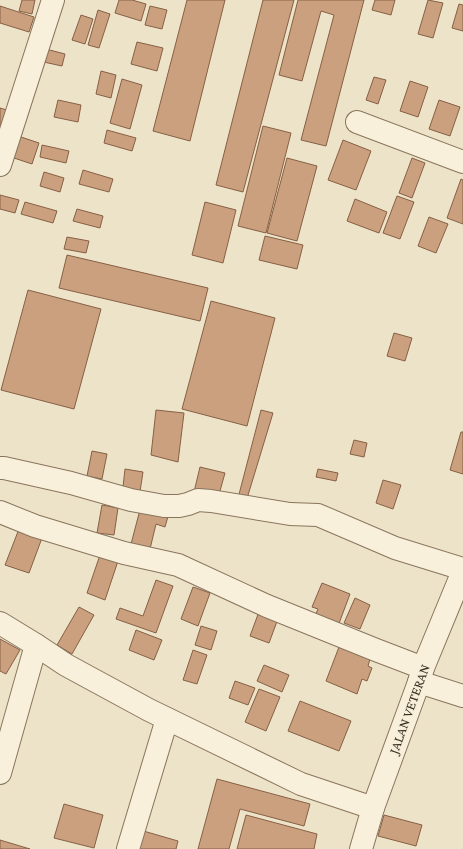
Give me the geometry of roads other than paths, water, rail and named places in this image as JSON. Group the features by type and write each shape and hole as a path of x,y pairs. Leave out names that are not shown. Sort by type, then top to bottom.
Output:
{"street":[{"path":"0,165 53,0"},
{"path":"357,122 463,162"},
{"path":"0,468 71,483 131,500 164,506 179,506 198,500 290,514 318,515 395,548 463,570"},
{"path":"0,512 35,526 124,553 178,565 267,606 376,650 463,696"},
{"name":"JALAN VETERAN","path":"361,849 373,808 421,675 463,570"},
{"path":"0,624 66,665 167,719 301,784 373,808"},
{"path":"0,773 36,645"},
{"path":"128,849 167,719"}]}
